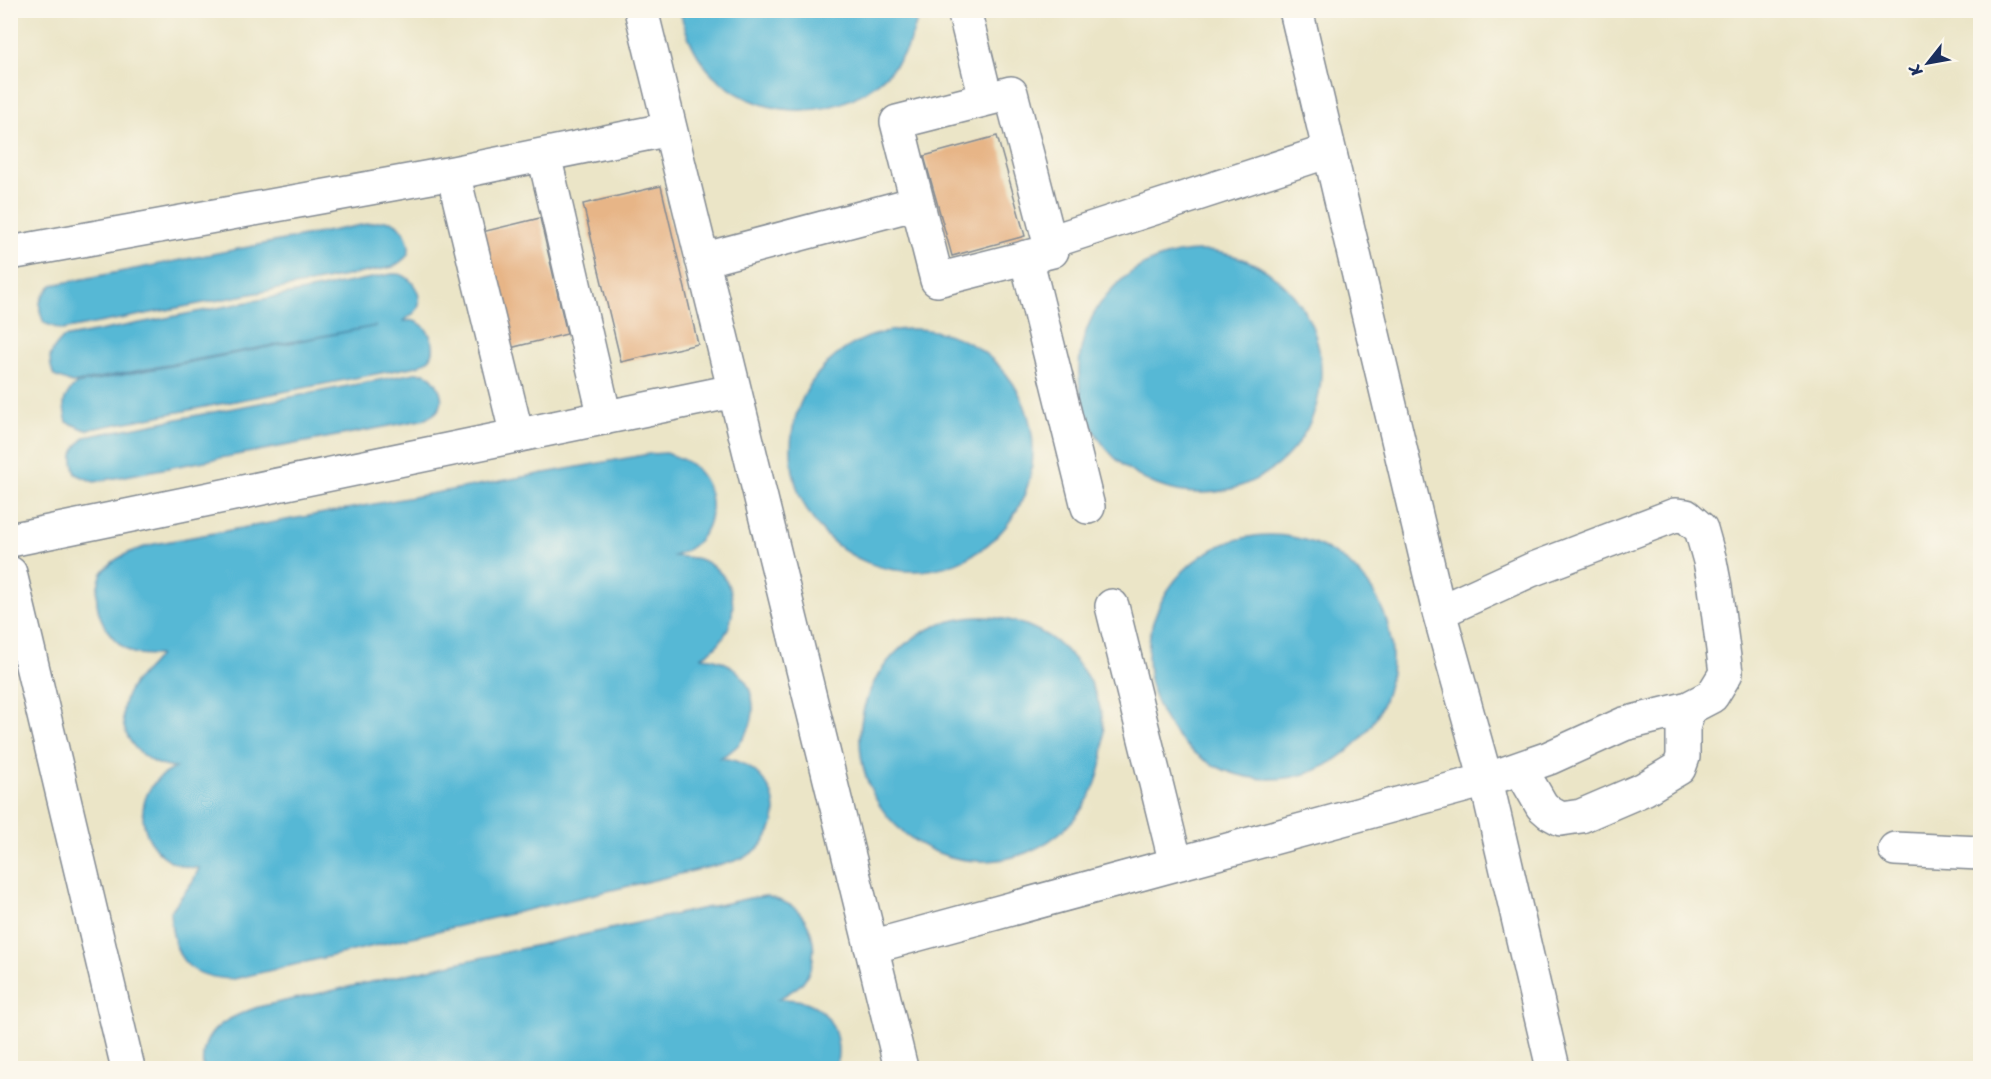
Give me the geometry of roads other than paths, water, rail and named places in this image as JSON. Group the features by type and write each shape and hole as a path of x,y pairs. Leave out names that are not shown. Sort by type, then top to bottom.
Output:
{"street":[{"path":"640,10 901,1068"},
{"path":"964,10 986,99"},
{"path":"1296,10 1439,612 1486,780 1553,1068"},
{"path":"1088,507 1038,250 1011,93 897,122 937,280 1038,250 1329,151"},
{"path":"10,253 453,173 670,129"},
{"path":"544,155 605,418"},
{"path":"453,173 517,436"},
{"path":"702,260 918,203"},
{"path":"10,540 734,391"},
{"path":"871,947 1486,780 1549,758 1624,724 1689,708 1712,696 1726,674 1710,561 1701,529 1686,516 1675,515 1531,570 1439,612"},
{"path":"10,573 128,1068"},
{"path":"1112,606 1176,864"},
{"path":"1520,768 1542,806 1550,813 1561,819 1581,816 1644,789 1679,768 1683,757 1683,728 1689,708"},
{"path":"1895,849 1980,853"}],"water":[{"path":"680,10 919,11 904,53 886,75 864,92 840,104 813,109 787,109 760,104 735,92 713,75 701,61 692,45"},
{"path":"382,221 395,223 406,235 409,245 407,256 393,267 62,330 44,323 40,302 52,285"},
{"path":"1200,251 1224,254 1246,261 1267,272 1285,287 1300,305 1311,326 1318,348 1321,372 1318,396 1311,418 1300,439 1285,457 1267,472 1246,483 1224,490 1200,493 1176,490 1154,483 1133,472 1115,457 1100,439 1089,418 1082,396 1079,372 1082,348 1089,326 1100,305 1115,287 1133,272 1154,261 1176,254"},
{"path":"392,274 406,277 418,293 418,308 404,321 413,321 423,326 432,342 430,358 417,366 86,430 67,422 64,401 76,384 376,326 72,383 54,376 50,364 52,351 63,338"},
{"path":"900,329 924,329 947,334 969,343 998,364 1013,383 1024,404 1031,426 1033,450 1031,474 1024,496 1013,517 998,536 969,557 947,566 924,571 900,571 877,566 855,557 835,544 818,527 805,507 796,485 791,462 791,438 796,415 805,393 818,373 835,356 855,343 877,334"},
{"path":"424,373 433,379 441,395 441,405 438,410 426,419 94,482 76,474 74,468 73,454 85,437"},
{"path":"666,453 695,468 702,476 710,494 711,514 704,533 693,546 674,556 702,560 716,569 726,580 731,594 733,608 724,636 714,648 701,657 721,661 736,670 746,683 752,698 753,715 748,732 737,746 720,758 736,761 749,768 761,777 769,789 774,802 775,816 771,830 762,844 750,854 735,861 234,979 204,975 185,962 175,942 170,912 193,881 199,868 179,865 163,856 151,843 145,827 143,810 147,794 158,779 175,768 150,760 140,752 132,743 123,721 123,708 130,689 159,655 131,652 115,640 104,624 97,605 97,596 102,573 107,567 125,554 154,544 649,454"},
{"path":"1258,535 1282,535 1306,540 1328,549 1357,570 1372,589 1383,610 1390,633 1392,657 1390,681 1383,704 1372,725 1357,744 1328,765 1306,774 1282,779 1258,779 1234,774 1212,765 1192,752 1175,735 1162,715 1153,693 1148,669 1148,645 1153,621 1162,599 1175,579 1192,562 1212,549 1234,540"},
{"path":"982,617 1006,619 1029,626 1050,638 1068,653 1083,671 1095,692 1102,715 1104,739 1102,763 1095,786 1083,807 1068,825 1050,840 1029,852 1006,859 982,861 958,859 935,852 914,840 896,825 881,807 869,786 862,763 860,739 862,715 869,692 881,671 896,653 914,638 935,626 958,619"},
{"path":"766,896 796,909 808,925 813,955 808,975 791,992 778,999 806,1002 816,1007 829,1020 837,1038 836,1068 203,1068 206,1044 217,1027 258,1007"}]}
